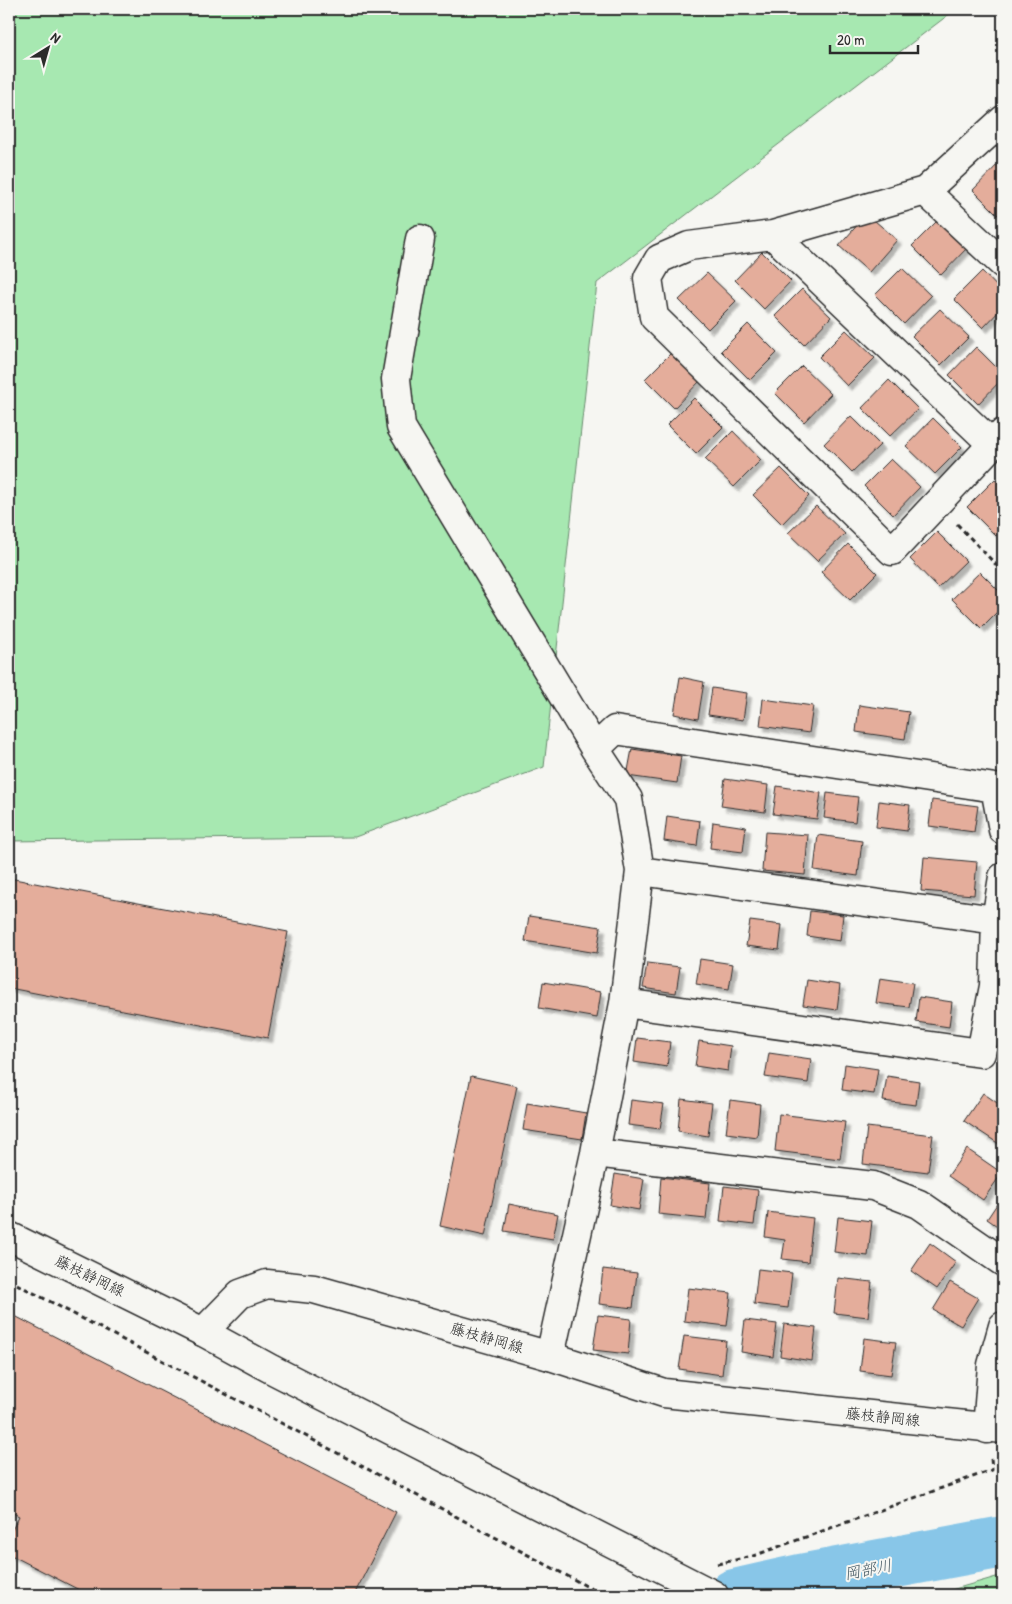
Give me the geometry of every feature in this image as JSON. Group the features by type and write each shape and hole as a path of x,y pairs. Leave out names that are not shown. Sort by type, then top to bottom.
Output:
{"street":[{"path":"773,235 998,438 892,551 654,316 648,278 658,259 689,246 773,235 925,191 1003,120"},
{"path":"925,191 1003,264"},
{"path":"420,239 396,379 401,427 628,799 640,871 624,1003 595,1153 550,1356"},
{"path":"596,749 614,730 996,788 1003,830"},
{"path":"640,871 996,920"},
{"path":"624,1003 981,1053 998,987 996,920 1003,877"},
{"path":"595,1153 873,1186 919,1204 1003,1262"},
{"name":"藤枝静岡線","path":"9,1236 203,1332 240,1294 267,1284 314,1289 550,1356 664,1393 995,1429"},
{"path":"995,1429 992,1365 1003,1326"},
{"path":"203,1332 271,1370 714,1595"}],"path":[{"path":"937,504 1003,572"},
{"path":"9,1280 602,1595"},
{"path":"716,1564 752,1556 992,1470 995,1429"},
{"path":"624,1595 670,1574"}],"green space":[{"path":"9,9 956,9 597,283 544,767 355,837 9,841"},
{"path":"1003,1575 1003,1595 934,1595"}],"building":[{"path":"1000,162 1003,165 1002,219 973,190"},
{"path":"867,214 897,240 869,272 839,246"},
{"path":"939,219 968,247 941,275 912,246"},
{"path":"762,252 791,281 764,309 735,280"},
{"path":"902,268 931,296 904,324 875,295"},
{"path":"982,271 1003,293 1003,307 983,328 954,299"},
{"path":"707,273 736,301 708,329 679,300"},
{"path":"802,289 831,317 804,345 775,316"},
{"path":"940,309 969,337 941,365 912,336"},
{"path":"748,324 777,353 750,380 721,351"},
{"path":"846,330 875,358 847,386 819,357"},
{"path":"976,347 1003,374 1003,378 978,404 949,375"},
{"path":"673,351 701,380 674,408 645,379"},
{"path":"802,366 831,394 804,422 775,393"},
{"path":"889,380 918,409 890,436 862,408"},
{"path":"694,398 723,427 696,454 667,425"},
{"path":"851,416 880,445 852,472 824,444"},
{"path":"933,418 962,447 935,474 906,446"},
{"path":"733,431 761,460 734,487 705,459"},
{"path":"891,459 920,487 893,515 864,486"},
{"path":"781,468 809,496 782,524 753,495"},
{"path":"995,479 1003,488 1003,528 996,536 967,507"},
{"path":"816,506 845,534 817,561 788,533"},
{"path":"937,532 966,561 938,588 910,559"},
{"path":"848,544 877,573 850,600 821,572"},
{"path":"980,572 1003,595 1003,606 981,628 952,599"},
{"path":"680,677 704,682 698,719 674,714"},
{"path":"712,688 747,693 743,720 708,715"},
{"path":"763,699 813,706 809,733 760,726"},
{"path":"859,705 909,712 905,739 856,732"},
{"path":"632,749 681,756 677,783 627,776"},
{"path":"725,779 768,785 765,812 721,806"},
{"path":"777,786 821,793 817,819 773,814"},
{"path":"827,793 858,797 855,822 824,818"},
{"path":"932,800 978,806 974,832 929,826"},
{"path":"879,801 910,805 907,831 876,827"},
{"path":"667,816 700,821 697,846 664,841"},
{"path":"713,822 746,827 743,852 710,848"},
{"path":"765,832 808,835 805,875 762,871"},
{"path":"818,835 862,841 858,876 814,870"},
{"path":"924,857 977,862 974,895 921,891"},
{"path":"9,878 288,932 268,1038 9,988"},
{"path":"810,911 843,915 840,941 807,936"},
{"path":"529,916 601,927 597,953 525,941"},
{"path":"750,921 782,925 779,950 746,946"},
{"path":"700,959 733,964 729,989 696,984"},
{"path":"647,963 680,967 676,993 643,988"},
{"path":"880,978 913,983 909,1007 876,1003"},
{"path":"807,980 840,985 837,1010 803,1005"},
{"path":"543,982 601,992 597,1018 539,1008"},
{"path":"919,997 952,1002 949,1027 916,1022"},
{"path":"637,1038 670,1042 667,1067 634,1062"},
{"path":"699,1041 731,1046 728,1071 695,1066"},
{"path":"769,1053 811,1059 808,1083 765,1077"},
{"path":"845,1064 878,1069 874,1094 842,1090"},
{"path":"471,1076 517,1086 485,1236 440,1226"},
{"path":"887,1076 919,1081 916,1105 883,1101"},
{"path":"983,1093 1003,1107 1003,1139 999,1144 964,1121"},
{"path":"681,1099 712,1103 708,1136 678,1131"},
{"path":"631,1100 664,1104 660,1129 628,1125"},
{"path":"730,1100 760,1104 757,1137 726,1133"},
{"path":"527,1103 586,1113 582,1139 523,1130"},
{"path":"779,1114 845,1122 840,1159 775,1151"},
{"path":"867,1127 933,1135 928,1172 863,1164"},
{"path":"967,1149 1002,1173 983,1200 948,1176"},
{"path":"615,1174 644,1179 639,1210 610,1205"},
{"path":"661,1177 710,1183 706,1219 658,1214"},
{"path":"724,1186 758,1190 754,1225 720,1221"},
{"path":"1003,1195 1003,1230 987,1219"},
{"path":"509,1204 558,1214 553,1239 504,1231"},
{"path":"768,1212 813,1218 808,1262 782,1259 785,1240 765,1237"},
{"path":"838,1217 872,1221 868,1256 834,1252"},
{"path":"930,1243 956,1262 937,1289 911,1271"},
{"path":"603,1269 637,1273 633,1308 599,1304"},
{"path":"758,1269 792,1273 788,1308 754,1304"},
{"path":"838,1278 872,1282 868,1317 834,1313"},
{"path":"950,1282 978,1298 961,1326 933,1310"},
{"path":"688,1288 731,1293 727,1326 684,1321"},
{"path":"9,1313 396,1512 354,1595 89,1595 9,1554 9,1536 19,1516 9,1511"},
{"path":"598,1315 631,1319 628,1354 593,1350"},
{"path":"745,1320 777,1324 773,1357 741,1352"},
{"path":"784,1324 816,1328 812,1361 780,1356"},
{"path":"684,1336 726,1341 722,1375 679,1369"},
{"path":"864,1338 896,1342 891,1375 860,1371"}],"waterway":[{"name":"岡部川","path":"734,1595 800,1580 1003,1542"}]}
